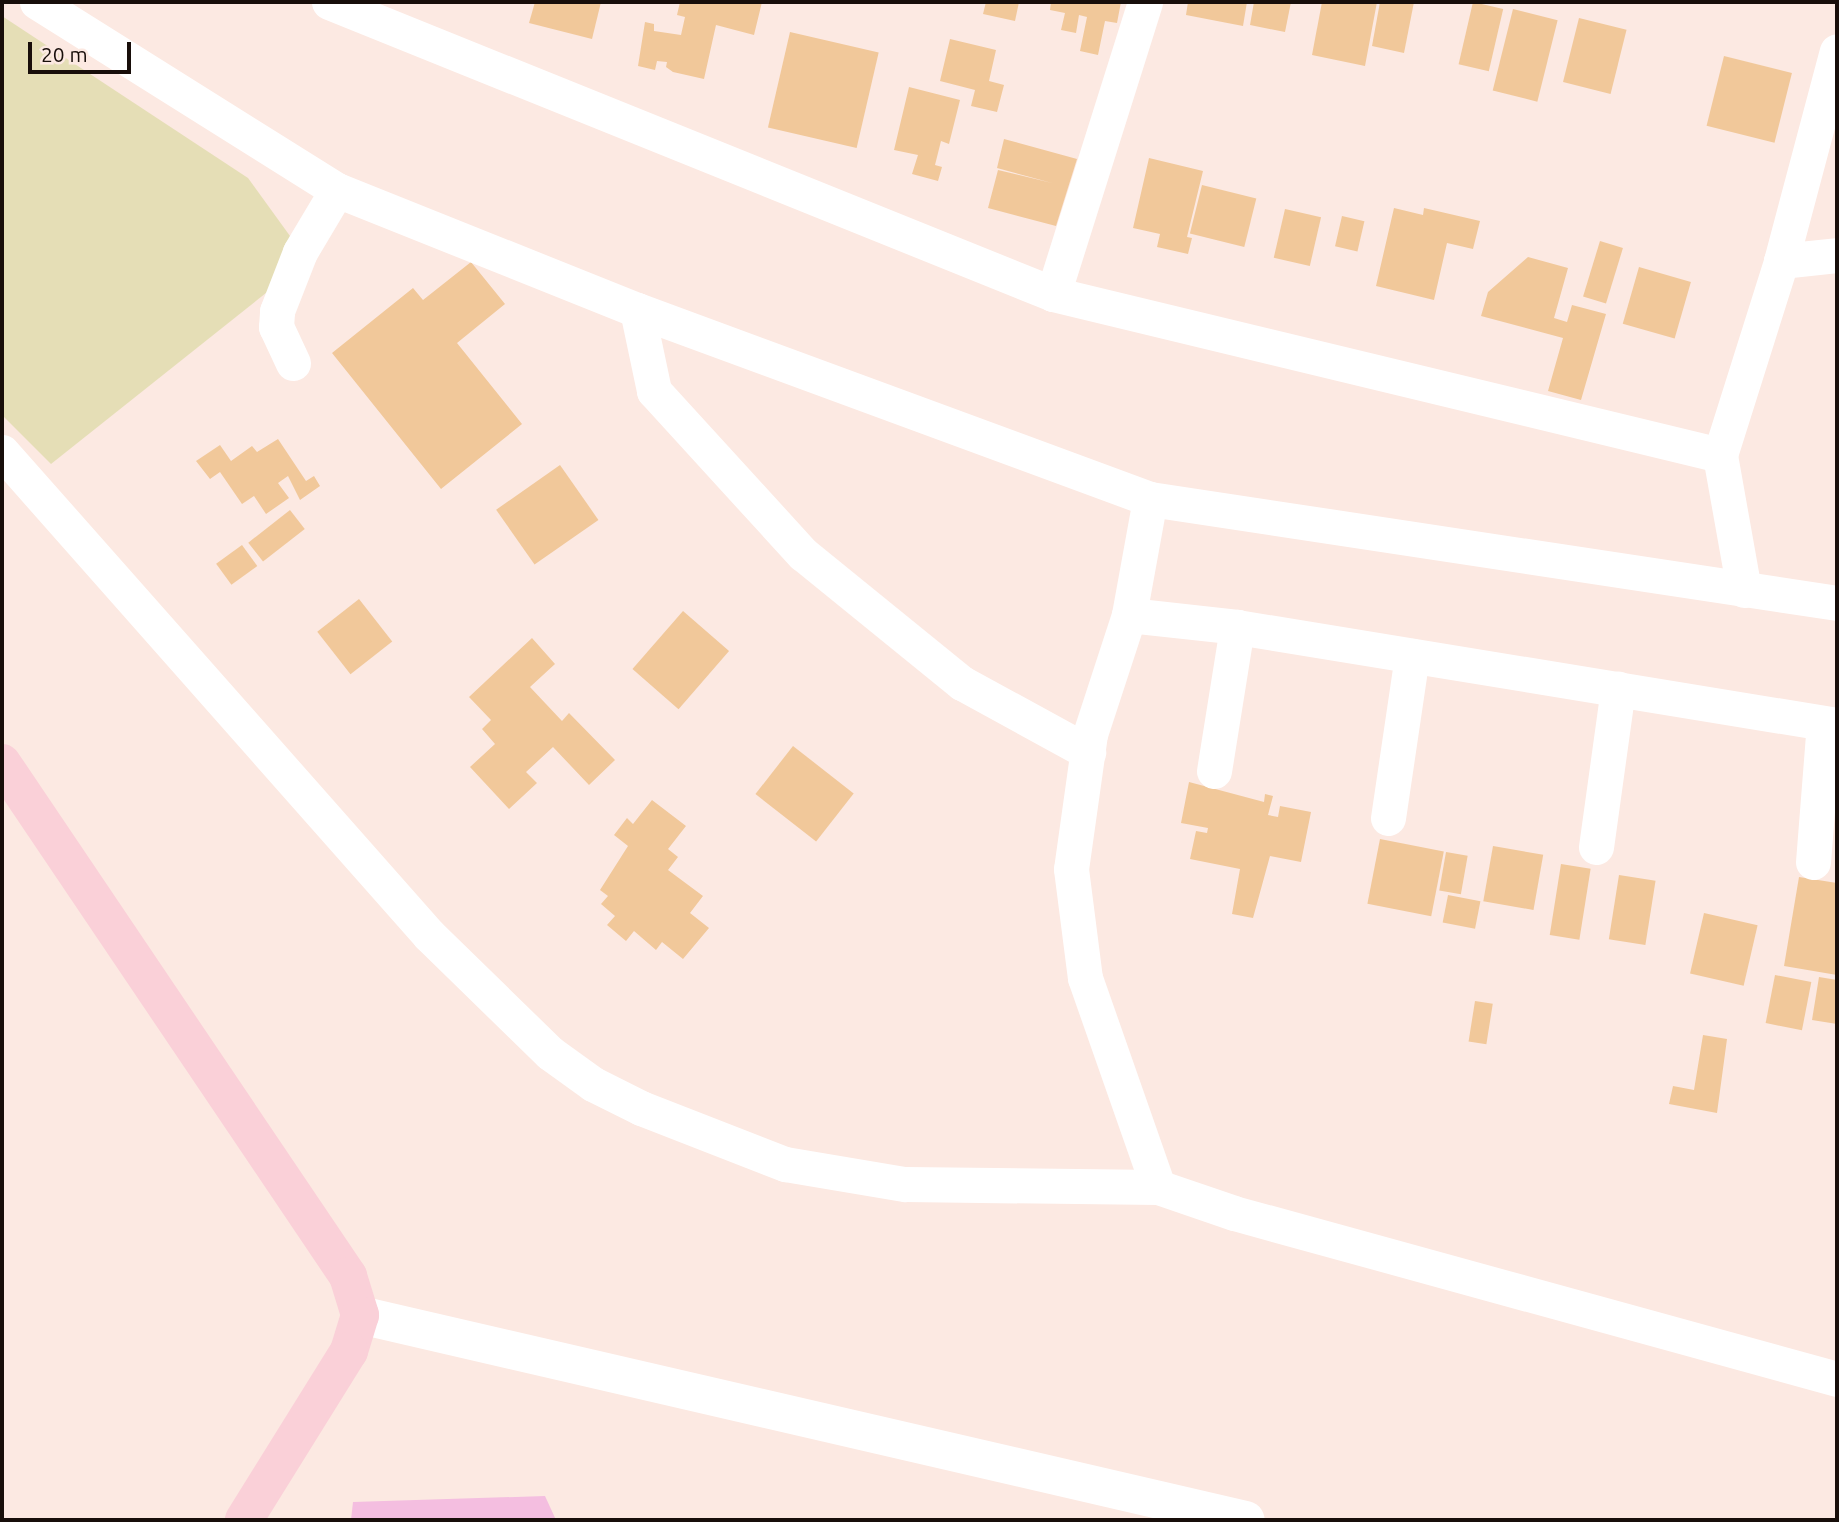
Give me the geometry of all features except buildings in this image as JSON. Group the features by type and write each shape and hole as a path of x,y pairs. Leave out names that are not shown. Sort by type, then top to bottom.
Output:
{"main road":[{"path":"2,763 348,1276 360,1315 349,1351 244,1520"}],"street":[{"path":"37,2 337,190 638,310 1150,499 1837,603"},
{"path":"329,2 1053,294 1720,455"},
{"path":"1053,294 1145,2"},
{"path":"1744,590 1720,455 1781,261 1837,51"},
{"path":"293,363 276,327 277,311 300,252 337,190"},
{"path":"1781,261 1837,256"},
{"path":"638,310 654,391 803,554 962,683 1088,752"},
{"path":"2,452 429,935 550,1053 593,1084 641,1108 785,1164 846,1178 905,1184 1158,1187 1234,1213 1837,1379"},
{"path":"1150,499 1129,615 1088,752 1071,869 1085,978 1158,1187"},
{"path":"1129,615 1237,627 1831,724 1813,862"},
{"path":"1214,771 1237,627"},
{"path":"1388,818 1412,656"},
{"path":"1596,847 1618,690"},
{"path":"360,1315 1246,1520"}],"shaded area":[{"path":"2,16 248,178 290,236 281,281 51,464 2,415"},
{"path":"545,1496 556,1520 351,1520 353,1502"}]}
